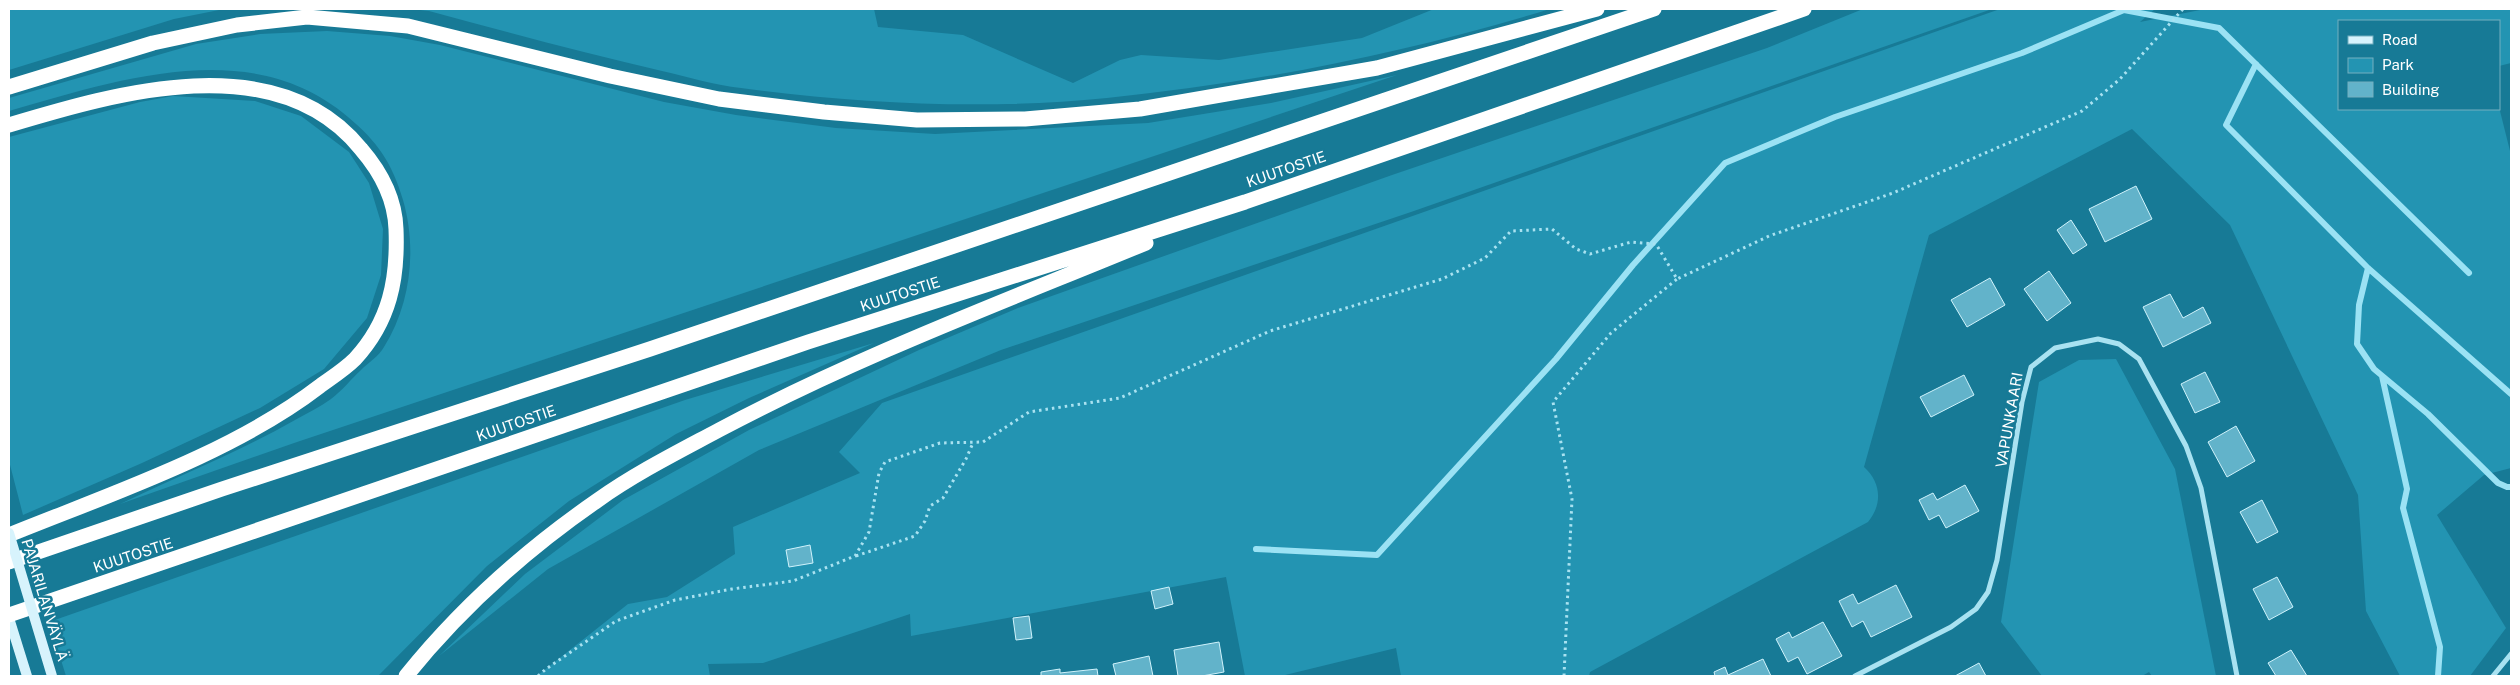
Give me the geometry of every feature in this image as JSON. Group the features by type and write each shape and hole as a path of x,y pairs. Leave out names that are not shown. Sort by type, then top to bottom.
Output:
{"highway":[{"path":"9,87 153,42 237,25 307,17 408,26 610,76 718,99 824,112 917,120 1025,119 1140,109 1377,68 1597,9"},
{"name":"KUUTOSTIE","path":"9,562 1654,9"},
{"name":"KUUTOSTIE","path":"9,616 808,342 1245,202 1804,9"},
{"path":"9,125 56,110 146,89 196,84 236,86 284,96 314,111 348,132 377,168 396,213 397,262 386,312 369,342 354,361 291,408 207,453 9,534"},
{"path":"406,676 471,604 540,544 598,499 659,462 775,401 881,353 1245,202"}],"main road":[{"name":"PAJARILANVÄYLÄ","path":"9,534 52,676"},
{"path":"9,616 27,676"}],"street":[{"name":"VAPUNKAARI","path":"1855,676 1951,627 1976,609 1988,592 1997,560 2022,402 2031,367 2055,348 2098,339 2119,344 2139,359 2186,446 2201,488 2237,676"},
{"path":"2493,676 2511,654"}],"path":[{"path":"1564,676 1572,499 1552,402 1611,333 1677,279 1768,236 1893,193 2082,111 2120,79 2183,9"},
{"path":"855,556 869,532 879,473 885,462 940,443 983,442 1029,412 1120,398 1270,331 1442,279 1486,258 1511,231 1552,229 1576,248 1590,254 1631,242 1656,244 1677,279"},
{"path":"538,676 546,668 616,621 675,600 732,589 793,581 855,556 915,536 925,521 930,506 943,498 966,459 973,443"}],"green space":[{"path":"9,9 224,9 174,19 9,70"},
{"path":"411,9 874,9 878,27 963,35 1073,83 1120,60 1141,55 1219,60 1362,38 1434,9 1550,9 1386,53 1219,84 1163,92 1062,102 924,104 831,98 731,87 604,57 429,11"},
{"path":"1863,9 1992,9 1411,212 1001,350 759,450 548,569 439,656 525,574 623,500 749,430 919,350 1018,308 1392,175 1767,48"},
{"path":"2000,9 2155,9 2140,22 2205,9 2511,9 2511,63 2500,66 2500,20 2338,20 2338,110 2500,110 2511,155 2511,468 2484,475 2437,515 2506,628 2470,676 2400,676 2366,611 2358,495 2230,225 2132,129 1929,235 1864,467 1874,479 1878,493 1876,508 1868,522 1590,672 1589,676 1401,676 1396,648 1281,676 1245,676 1226,577 911,636 910,614 763,663 708,664 710,676 537,676 628,604 667,597 735,554 733,527 860,473 839,452 882,403"},
{"path":"327,31 390,36 440,45 664,102 736,115 836,128 935,134 1148,123 1271,103 1397,75 297,442 120,504 252,443 327,402 343,389 379,353 393,330 400,313 409,275 410,237 403,200 389,164 376,144 359,126 310,92 269,77 227,70 183,71 139,77 94,87 9,111 9,98 196,44 260,34"},
{"path":"173,96 255,101 301,116 349,152 369,183 383,229 381,275 367,318 324,369 260,408 142,463 23,515 9,461 9,137 140,102"},
{"path":"874,343 749,398 676,434 569,501 487,566 378,676 66,676 49,622 685,400"},
{"path":"2116,359 2175,469 2216,676 2152,676 2149,672 2142,676 2042,676 2001,622 2039,382 2079,360"}],"building":[{"path":"2136,186 2152,219 2105,242 2089,209"},
{"path":"2071,220 2087,245 2073,254 2057,230"},
{"path":"2049,271 2071,303 2047,321 2024,289"},
{"path":"1990,278 2005,305 1967,327 1951,300"},
{"path":"2170,294 2183,318 2203,307 2211,323 2163,347 2143,307"},
{"path":"2205,372 2220,402 2195,413 2181,384"},
{"path":"1964,375 1974,395 1931,417 1920,397"},
{"path":"2236,426 2255,461 2227,477 2208,442"},
{"path":"1965,485 1979,511 1946,528 1939,515 1929,520 1919,500 1933,493 1937,500"},
{"path":"2262,500 2278,532 2257,543 2240,512"},
{"path":"810,545 813,563 789,567 786,550"},
{"path":"2277,577 2293,607 2269,620 2253,589"},
{"path":"1896,585 1912,617 1871,637 1863,621 1852,627 1839,601 1853,594 1858,604"},
{"path":"1169,587 1173,604 1155,609 1151,591"},
{"path":"1029,616 1032,638 1016,640 1013,618"},
{"path":"1823,622 1842,656 1807,674 1798,657 1788,662 1776,639 1789,632 1792,638"},
{"path":"1219,642 1224,672 1202,676 1178,676 1174,650"},
{"path":"2291,650 2307,676 2276,676 2268,663"},
{"path":"1149,656 1153,676 1116,676 1113,664"},
{"path":"1763,659 1771,676 1715,676 1714,672 1725,667 1728,675"},
{"path":"1979,663 1986,676 1955,676"},
{"path":"1060,669 1060,673 1097,669 1098,676 1041,676 1041,672"}],"waterway":[{"path":"1256,549 1377,555 1556,359 1633,265 1725,163 1835,117 2022,53 2124,10 2219,28 2469,273"},
{"path":"2256,64 2226,125 2368,268 2511,394"},
{"path":"2368,268 2359,305 2357,344 2374,369 2428,414 2498,483 2511,487"},
{"path":"2382,376 2407,489 2403,508 2440,647 2438,676"}]}
